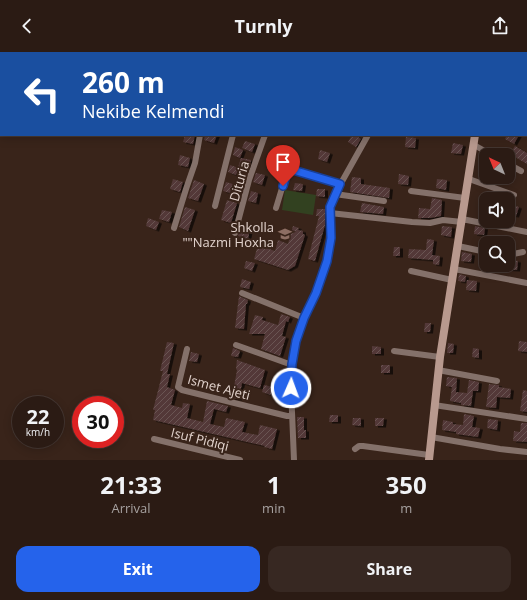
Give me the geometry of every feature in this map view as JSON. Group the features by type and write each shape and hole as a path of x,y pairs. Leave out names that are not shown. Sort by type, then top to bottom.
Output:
{"street":[{"path":"174,228 195,162 200,136"},
{"path":"215,206 233,136"},
{"name":"Dituria","path":"235,233 249,180 265,136"},
{"path":"294,460 291,416 292,364 296,341 304,318 316,293 327,261 331,238 330,207 340,184 367,136"},
{"path":"355,449 359,446 363,446 429,458 438,370 475,136"},
{"path":"474,145 479,148"},
{"path":"515,168 521,171"},
{"path":"276,208 286,175 289,170 340,184"},
{"path":"469,179 506,192"},
{"path":"411,191 465,198"},
{"path":"335,194 384,201"},
{"path":"330,213 430,223 443,220 462,220 527,232"},
{"path":"458,246 479,250"},
{"path":"515,254 523,252"},
{"path":"454,269 527,283"},
{"path":"412,271 452,280"},
{"path":"242,293 304,318"},
{"path":"236,346 292,364"},
{"name":"Ismet Ajeti","path":"187,349 178,387 182,390 291,416"},
{"path":"394,351 440,357"},
{"path":"438,370 497,381"},
{"path":"434,405 527,419"},
{"path":"431,437 500,449 527,452"},
{"name":"Isuf Pidiqi","path":"154,439 240,460"}],"green space":[{"path":"285,190 316,195 313,215 282,210"}],"building":[{"path":"185,136 195,136 193,144 183,142"},
{"path":"205,136 217,136 214,143 204,140"},
{"path":"351,136 356,136 361,139 356,147 348,142"},
{"path":"506,136 518,136 514,144 505,139"},
{"path":"406,137 416,138 415,148 405,147"},
{"path":"245,141 255,144 252,152 242,148"},
{"path":"453,143 463,145 461,154 451,153"},
{"path":"515,146 527,153 527,164 515,157 515,148 514,148"},
{"path":"235,147 243,150 240,158 233,155"},
{"path":"320,150 330,153 327,162 318,159"},
{"path":"180,155 190,158 188,167 178,165"},
{"path":"241,158 251,160 248,170 238,167"},
{"path":"230,165 239,168 236,175 228,172"},
{"path":"256,173 265,175 262,185 253,182"},
{"path":"399,174 409,176 408,185 398,184"},
{"path":"352,177 361,178 361,184 390,188 389,198 350,192"},
{"path":"173,179 183,182 180,192 170,189"},
{"path":"437,179 447,180 446,190 436,188"},
{"path":"194,180 204,184 198,201 188,198"},
{"path":"226,182 233,184 230,193 223,191"},
{"path":"295,183 303,184 302,191 293,190"},
{"path":"317,189 325,189 325,197 316,196"},
{"path":"251,191 258,193 256,203 248,201"},
{"path":"432,198 442,200 441,216 418,218 419,208 430,209"},
{"path":"227,200 237,203 231,223 221,220"},
{"path":"362,203 384,207 383,214 360,212"},
{"path":"515,206 519,207 515,216"},
{"path":"185,207 195,210 188,231 179,227"},
{"path":"317,209 325,209 325,225 315,261 308,259 319,216 316,216"},
{"path":"162,210 172,212 169,222 159,219"},
{"path":"148,218 159,222 156,230 146,226"},
{"path":"293,226 299,228 298,230 303,231 303,234 305,235 295,266 288,270 254,259 258,245 275,251 278,240 288,244"},
{"path":"442,226 452,227 451,237 441,235"},
{"path":"475,226 485,228 484,235 474,234"},
{"path":"241,227 250,229 248,239 238,236"},
{"path":"427,239 434,240 432,255 440,256 439,265 433,264 433,260 408,258 409,249 426,250"},
{"path":"394,247 400,247 400,256 393,256"},
{"path":"462,252 472,254 471,262 461,261"},
{"path":"515,260 518,261 517,270 515,270"},
{"path":"246,261 255,263 252,271 244,268"},
{"path":"459,274 466,276 465,282 458,281"},
{"path":"242,279 251,282 249,289 240,287"},
{"path":"467,280 477,281 476,291 466,290"},
{"path":"239,296 248,300 246,304 244,329 235,328"},
{"path":"281,314 290,317 288,322 286,321 282,336 286,337 280,356 261,349 265,334 249,334 255,315 263,317 262,320 278,325"},
{"path":"425,323 431,323 430,332 424,332"},
{"path":"519,341 527,342 527,352 518,351"},
{"path":"167,342 174,343 167,374 170,374 167,387 175,390 171,405 182,408 183,403 190,404 187,418 203,422 207,401 228,406 226,412 214,409 210,424 224,427 226,418 245,422 242,432 258,435 260,425 277,429 272,449 264,447 265,446 153,420 155,410 153,410 163,371 160,371"},
{"path":"448,343 454,344 453,353 447,353"},
{"path":"372,346 381,347 381,354 372,354"},
{"path":"233,348 240,351 238,357 231,356"},
{"path":"473,348 479,349 479,358 472,357"},
{"path":"191,352 199,354 197,362 189,361"},
{"path":"237,360 265,370 260,388 242,383 239,399 232,398 237,370"},
{"path":"381,365 390,365 390,373 381,373"},
{"path":"447,377 457,378 456,392 467,393 469,380 479,382 478,391 473,391 471,406 461,405 461,403 450,401 452,387 446,386"},
{"path":"489,384 499,385 499,387 511,389 510,398 497,397 496,408 486,407"},
{"path":"264,385 273,387 271,395 262,392"},
{"path":"523,390 527,391 527,412 520,411"},
{"path":"464,414 474,416 472,427 480,428 478,437 456,434 456,432 442,430 443,420 453,422 453,424 463,425"},
{"path":"330,415 338,415 338,422 329,422"},
{"path":"297,417 304,417 304,430 306,430 306,438 298,438"},
{"path":"353,418 361,418 361,426 352,425"},
{"path":"375,418 384,418 383,426 375,426"},
{"path":"488,419 498,420 497,430 487,428"},
{"path":"521,423 527,423 527,442 513,441 514,431 520,432"}],"place":[{"name":"Shkolla \"\"Nazmi Hoxha","path":"285,234"}],"route":[{"path":"283,186 289,170 340,184 330,207 331,238 327,261 316,293 304,318 296,341 292,364 291,388"}]}
